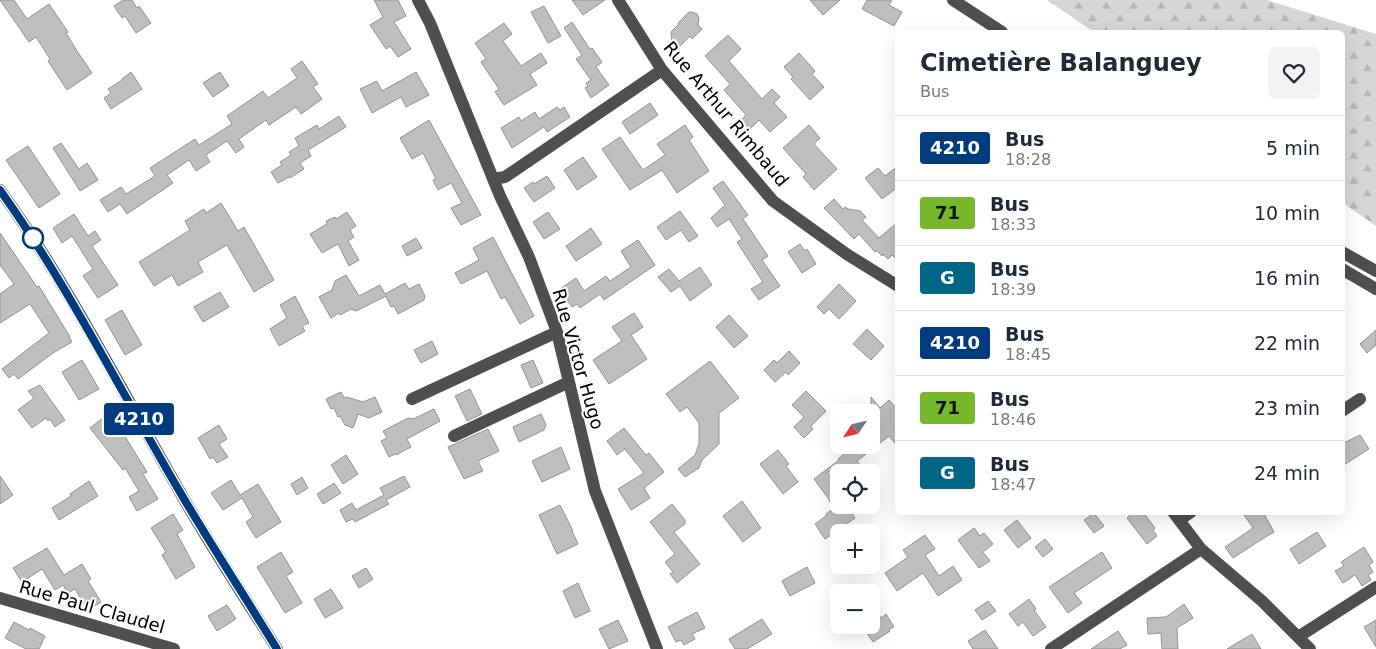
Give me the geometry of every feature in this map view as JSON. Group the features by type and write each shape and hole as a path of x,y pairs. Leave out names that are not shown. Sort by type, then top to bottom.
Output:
{"street":[{"name":"Rue Victor Hugo","path":"418,0 430,23 493,179 530,257 556,332 595,491 657,649"},
{"name":"Rue Arthur Rimbaud","path":"618,0 662,70 773,201 848,255 895,284"},
{"path":"953,0 999,30"},
{"path":"493,179 507,176 662,70"},
{"path":"0,190 30,232 85,324 177,488 277,649"},
{"path":"1345,254 1376,271"},
{"path":"1345,271 1376,289"},
{"path":"412,399 556,332"},
{"path":"454,436 569,382"},
{"path":"1345,409 1360,399"},
{"path":"1176,516 1201,549 1262,601 1310,649"},
{"path":"1050,649 1201,549"},
{"path":"1298,637 1376,587"},
{"name":"Rue Paul Claudel","path":"2,602 174,649"}],"green space":[{"path":"1047,0 1267,0 1376,34 1376,226 1345,204 1345,30 1091,30"}],"building":[{"path":"0,0 14,0 27,19 49,4 92,73 67,90 48,61 50,59 36,37 29,42"},
{"path":"123,0 132,0 137,8 139,6 151,23 136,33 125,16 122,18 114,6"},
{"path":"374,0 398,0 406,16 394,22 411,49 398,57 390,46 386,49 370,25 383,17"},
{"path":"572,0 605,0 583,15"},
{"path":"810,0 840,0 823,15"},
{"path":"867,0 892,0 889,5 902,12 894,26 862,9"},
{"path":"544,6 561,36 548,43 531,12"},
{"path":"689,12 697,14 699,18 698,25 702,29 692,39 690,36 680,46 677,42 672,43 671,32"},
{"path":"572,22 590,49 592,48 602,62 596,67 609,85 591,98 585,88 588,86 586,83 591,80 576,59 582,55 564,28"},
{"path":"504,23 512,34 503,41 521,66 541,53 547,63 530,74 537,85 504,105 495,92 499,89 481,62 486,59 475,43"},
{"path":"728,35 741,49 729,61 762,99 772,89 780,97 774,103 787,117 770,132 759,120 750,129 741,120 746,115 724,90 730,84 705,56"},
{"path":"799,53 815,71 812,74 824,87 810,100 791,79 793,77 784,67"},
{"path":"302,61 318,84 313,87 322,99 301,114 296,107 269,125 266,120 239,139 244,147 236,153 227,141 206,155 210,162 196,171 189,160 167,175 173,183 127,214 120,204 108,212 100,200 121,187 126,194 155,176 150,168 195,139 199,145 232,124 227,116 263,91 268,98 297,78 291,69"},
{"path":"131,72 142,89 111,109 104,98 111,93 108,89"},
{"path":"220,72 229,86 213,97 203,83"},
{"path":"416,72 429,95 406,107 401,97 372,113 360,89 377,81 382,91"},
{"path":"650,103 658,115 630,134 622,122"},
{"path":"557,107 560,110 564,107 570,117 547,132 544,127 512,148 501,128 519,117 521,121 535,112 539,119"},
{"path":"339,116 346,127 308,150 311,156 300,163 304,169 278,183 271,172 282,165 280,162 291,155 289,152 299,146 295,138 317,125 319,129"},
{"path":"429,120 481,215 461,225 451,208 462,203 451,183 438,190 433,180 436,179 423,153 412,159 400,138"},
{"path":"685,125 693,137 689,140 709,171 677,193 662,170 630,190 602,149 620,137 643,170 665,155 657,144"},
{"path":"809,125 820,138 814,144 837,169 814,190 803,177 806,174 783,148"},
{"path":"61,143 79,169 87,163 98,180 80,191 53,148"},
{"path":"28,146 60,194 39,208 6,160"},
{"path":"583,157 597,177 577,190 564,170"},
{"path":"878,168 885,176 895,168 895,189 882,199 865,178"},
{"path":"547,176 555,188 534,202 524,188"},
{"path":"723,181 748,215 743,219 768,256 762,260 780,286 759,300 751,289 763,282 737,242 742,239 729,219 717,227 711,218 725,205 713,188"},
{"path":"834,199 843,209 845,207 860,211 866,217 862,220 879,238 895,225 895,258 892,255 888,259 883,254 882,256 877,251 875,252 859,234 854,239 824,208"},
{"path":"221,203 238,231 244,227 274,280 254,292 227,245 198,262 203,272 178,286 172,275 154,286 139,262 190,230 185,221 204,209 206,213"},
{"path":"680,211 698,236 689,242 681,230 666,240 657,227"},
{"path":"347,212 356,226 350,230 354,237 348,241 359,260 349,266 338,244 322,253 310,234 327,224 326,221 335,217 336,219"},
{"path":"548,212 560,229 544,239 533,222"},
{"path":"74,214 88,236 95,231 101,240 92,246 118,285 98,298 83,276 93,269 72,236 62,243 53,228"},
{"path":"591,228 602,244 576,261 566,246"},
{"path":"0,233 37,287 39,286 72,342 53,353 18,379 14,374 9,378 2,369 49,333 30,304 0,323 0,294 14,284 0,265"},
{"path":"493,237 534,316 520,324 505,297 501,299 487,271 461,284 455,273 479,260 473,248"},
{"path":"416,238 422,248 407,256 402,246"},
{"path":"638,240 655,265 604,300 600,294 580,308 577,304 572,307 560,289 576,278 584,291 606,276 610,281 631,267 621,251"},
{"path":"800,244 805,251 807,249 816,264 802,273 788,252"},
{"path":"700,267 712,285 690,301 680,286 671,292 658,277 669,269 679,281"},
{"path":"346,275 359,296 380,285 385,294 405,283 409,289 419,284 425,296 424,300 398,314 394,306 391,307 386,296 356,311 351,309 331,318 319,297 332,290 335,281"},
{"path":"839,284 856,301 839,319 829,309 824,314 817,307"},
{"path":"220,292 229,307 203,322 194,307"},
{"path":"295,296 309,323 302,326 305,331 279,346 270,329 287,318 280,305"},
{"path":"122,310 142,345 125,355 105,320"},
{"path":"634,313 643,327 631,335 647,359 609,384 593,360 622,341 612,327"},
{"path":"729,315 748,336 734,348 716,327"},
{"path":"867,329 884,346 871,360 853,344"},
{"path":"1376,330 1376,345 1367,353 1360,344"},
{"path":"432,341 438,354 421,363 414,350"},
{"path":"789,351 800,363 788,375 786,372 775,382 764,370 774,360 777,363"},
{"path":"82,360 99,389 79,400 62,372"},
{"path":"533,360 543,383 531,388 521,365"},
{"path":"710,361 739,398 719,413 719,444 702,460 699,468 685,477 678,469 695,455 699,444 699,423 687,407 680,412 666,394"},
{"path":"40,385 65,420 55,427 50,419 48,421 46,418 32,428 18,410 34,398 28,391"},
{"path":"470,389 482,414 467,421 455,396"},
{"path":"806,391 826,411 811,426 813,429 804,438 794,427 804,417 792,405"},
{"path":"341,392 344,398 347,397 363,402 375,397 382,412 369,418 358,414 353,428 345,425 340,416 338,417 334,408 331,409 326,399"},
{"path":"871,397 877,404 871,404"},
{"path":"889,400 895,407 895,443 889,436 880,443 880,408"},
{"path":"434,409 440,421 407,439 411,447 389,457 381,441 387,438 383,431 408,418 413,419"},
{"path":"108,414 126,438 147,472 143,474 158,499 137,511 129,497 139,491 125,468 123,470 90,428"},
{"path":"541,414 546,425 544,430 519,442 513,427"},
{"path":"219,425 227,439 219,444 228,457 217,463 213,457 210,459 198,438"},
{"path":"624,428 646,455 649,453 664,472 644,488 650,498 631,510 618,489 644,473 625,449 617,455 607,441"},
{"path":"488,429 499,451 478,461 483,471 464,479 448,447"},
{"path":"1360,435 1369,449 1345,464 1345,442"},
{"path":"561,447 570,469 542,482 532,461"},
{"path":"778,450 789,464 786,466 798,482 783,494 760,464"},
{"path":"844,454 866,454 857,461 859,464 834,464"},
{"path":"346,455 358,474 343,484 331,465"},
{"path":"830,467 830,472 827,472 830,476 830,501 828,498 814,479"},
{"path":"0,476 13,495 0,504"},
{"path":"404,476 410,487 386,500 389,504 355,522 353,519 346,522 340,510 352,503 356,510 384,495 380,488"},
{"path":"302,477 308,488 297,495 291,484"},
{"path":"231,480 240,495 258,484 281,522 256,538 246,522 253,517 242,498 223,510 211,493"},
{"path":"89,481 98,496 59,520 52,508 71,496 70,494"},
{"path":"334,483 341,493 323,504 317,494"},
{"path":"742,501 761,528 743,542 723,516"},
{"path":"672,504 685,520 685,524 674,532 700,564 677,583 670,574 673,572 665,562 675,554 650,522"},
{"path":"560,505 578,544 557,554 539,515"},
{"path":"830,511 830,514 852,514 855,518 846,524 830,524 830,536 825,539 815,524"},
{"path":"173,514 183,530 177,534 195,567 176,579 162,555 166,552 151,528"},
{"path":"1091,515 1096,515 1104,526 1094,533 1084,520"},
{"path":"1130,515 1145,515 1155,528 1153,530 1157,536 1147,544 1127,518"},
{"path":"1244,515 1265,515 1274,532 1233,558 1225,547 1253,528"},
{"path":"1017,520 1031,538 1018,548 1004,530"},
{"path":"974,528 980,536 984,533 993,544 983,552 990,561 979,568 958,540"},
{"path":"1317,532 1326,546 1299,564 1290,549"},
{"path":"925,535 935,549 925,555 939,576 953,566 962,580 938,596 923,573 897,591 885,573 908,557 903,550"},
{"path":"1045,539 1053,549 1043,557 1035,547"},
{"path":"1364,547 1373,562 1369,565 1373,572 1368,575 1371,580 1362,586 1355,575 1343,583 1335,571 1344,566 1341,562"},
{"path":"47,548 64,575 82,564 91,579 88,581 101,602 88,610 75,589 68,593 63,585 55,590 42,569 22,582 13,568"},
{"path":"281,552 293,572 286,576 302,603 285,613 257,567"},
{"path":"1102,552 1112,568 1074,593 1082,603 1068,613 1049,587"},
{"path":"807,567 815,583 790,596 782,581"},
{"path":"366,568 373,579 359,588 352,576"},
{"path":"578,583 590,611 575,618 563,591"},
{"path":"331,589 343,608 325,618 314,599"},
{"path":"1029,599 1046,627 1033,636 1023,622 1018,626 1009,614"},
{"path":"988,601 996,611 982,620 975,610"},
{"path":"1184,604 1193,618 1177,628 1178,649 1162,649 1161,633 1148,634 1147,618 1166,617"},
{"path":"227,605 236,619 217,631 208,616"},
{"path":"697,612 705,628 692,634 695,639 684,645 681,640 676,642 668,627"},
{"path":"886,614 894,627 873,642 867,634 880,634 880,616 881,618"},
{"path":"762,619 772,634 747,649 735,649 729,639"},
{"path":"618,620 628,641 609,649 599,629"},
{"path":"1376,620 1376,647 1364,627"},
{"path":"14,622 45,636 39,649 26,649 5,638"},
{"path":"985,630 998,649 973,649 968,641"},
{"path":"1118,631 1127,645 1120,649 1091,649"},
{"path":"1252,634 1261,649 1227,649"}],"bus line":[{"name":"4210","path":"0,190 30,232 85,324 177,488 277,649"}]}
